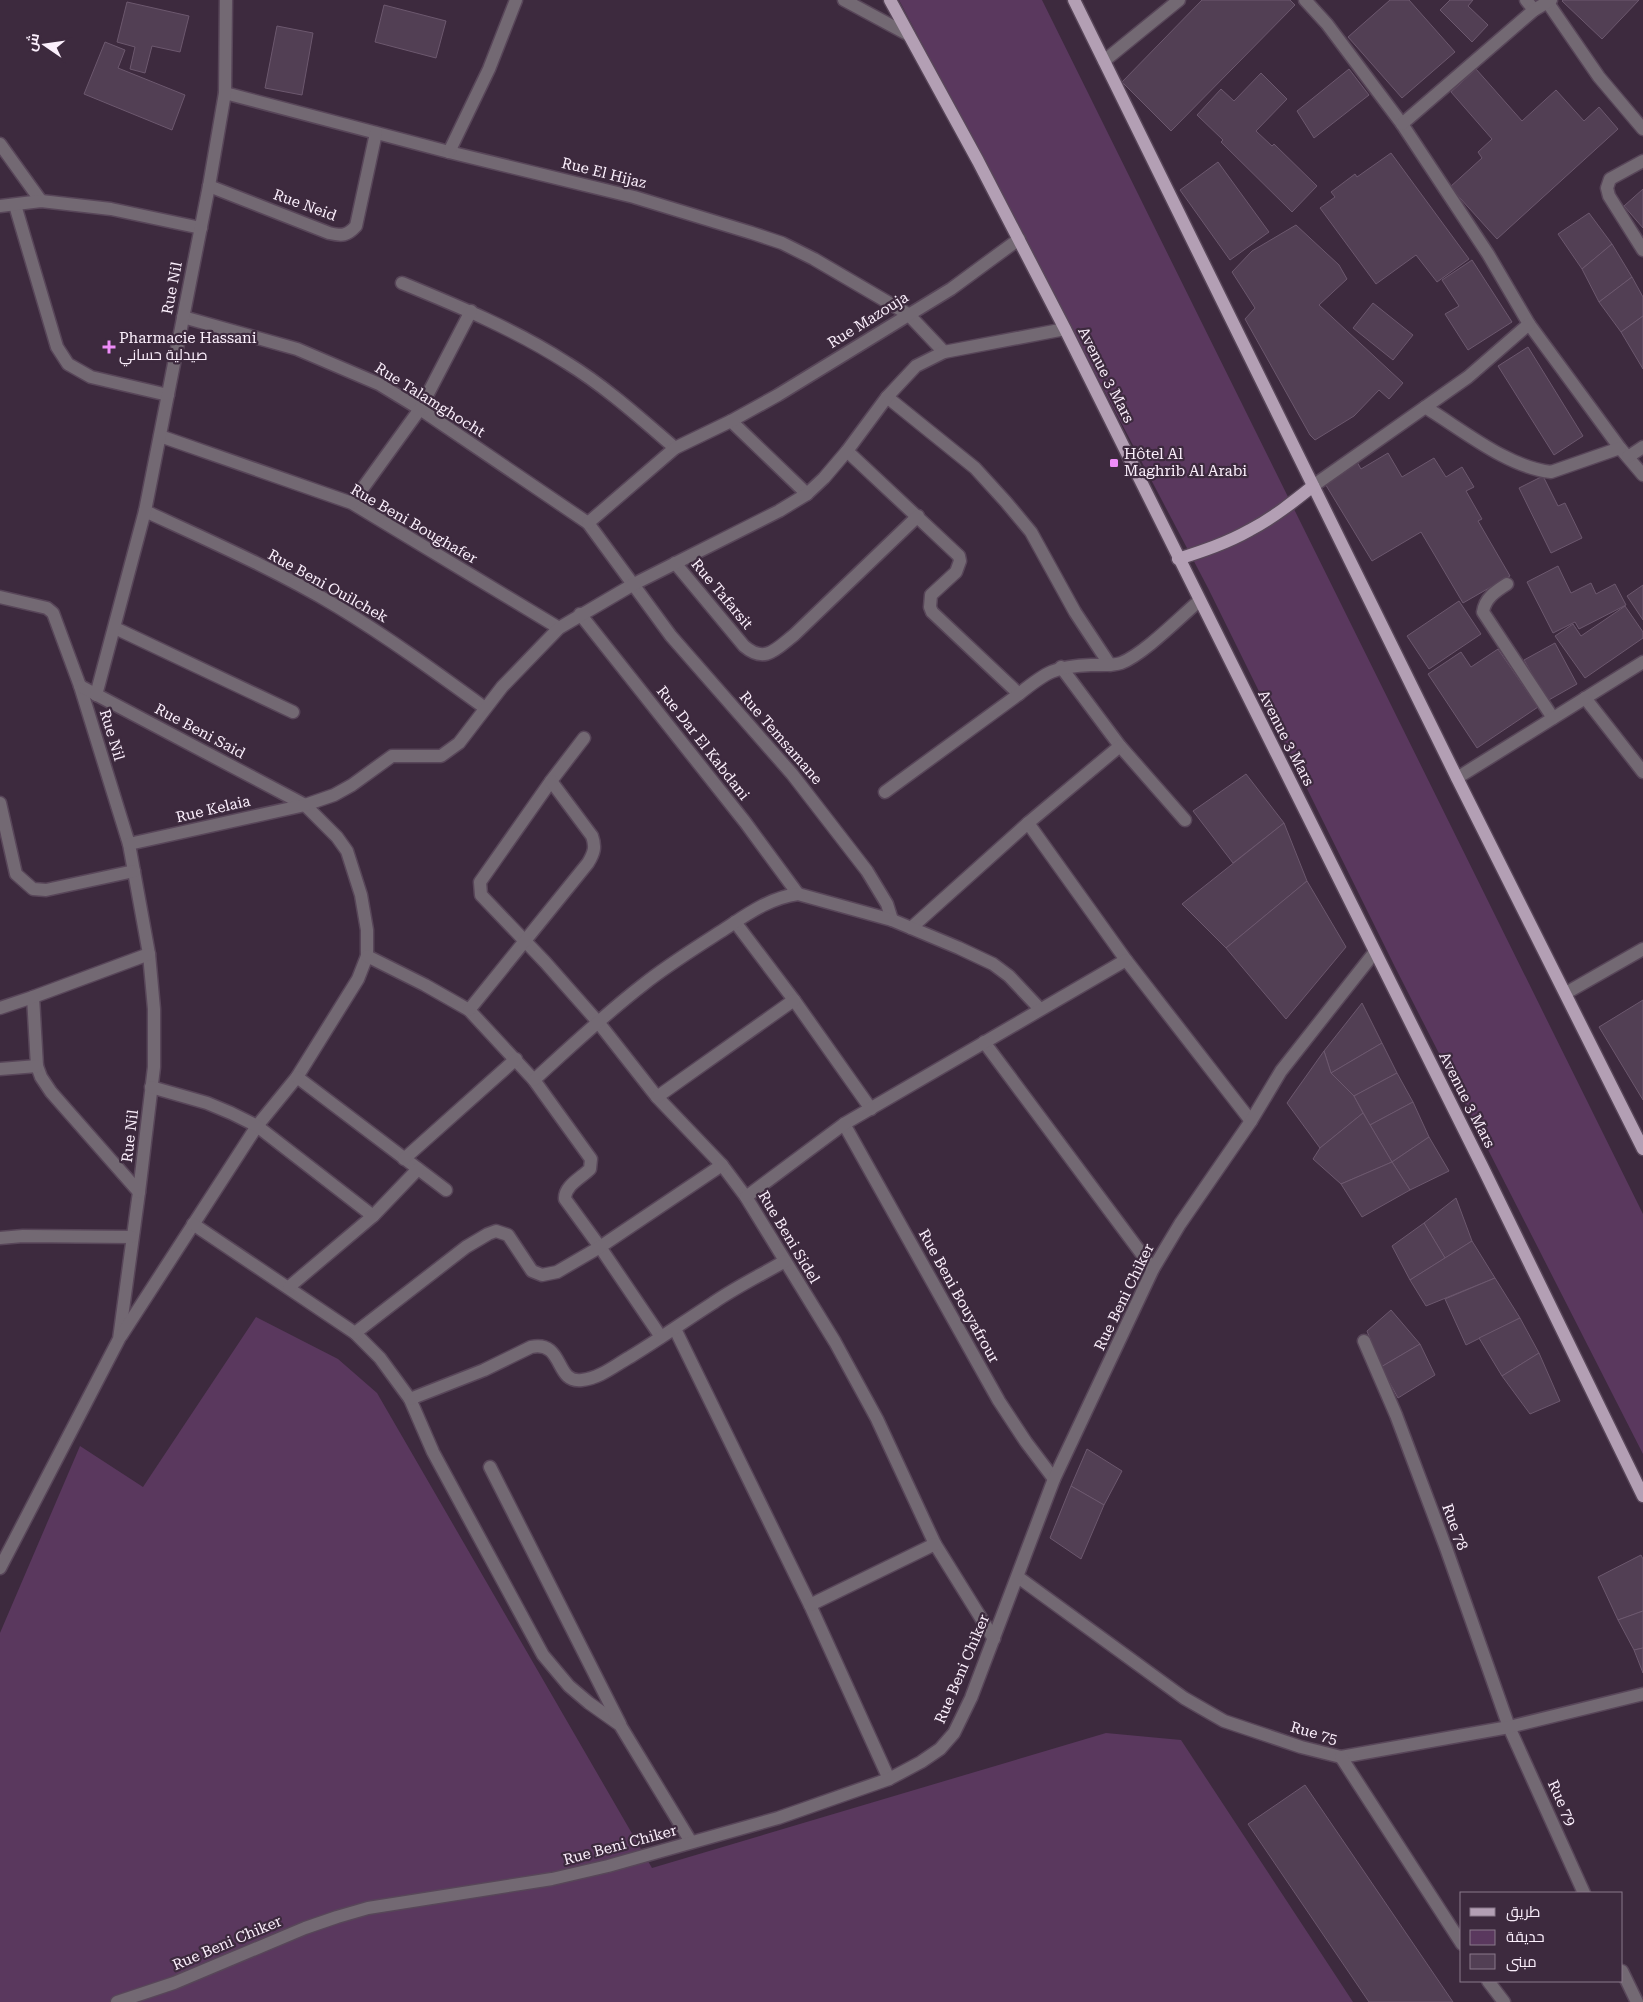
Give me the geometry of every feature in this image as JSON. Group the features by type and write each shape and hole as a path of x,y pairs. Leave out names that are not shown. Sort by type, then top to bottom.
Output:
{"main road":[{"name":"Avenue 3 Mars","path":"890,0 1019,239 1482,1166 1643,1496"},
{"path":"1074,0 1457,778 1643,1149"},
{"path":"1178,559 1215,546 1250,530 1283,510 1313,486"}],"street":[{"path":"449,152 489,69 516,0"},
{"path":"844,0 909,35"},
{"path":"1104,61 1179,0"},
{"path":"1305,0 1327,24 1402,124 1488,254 1529,324 1643,475"},
{"path":"1526,0 1534,10"},
{"name":"Rue Nil","path":"96,695 145,511 209,186 225,93 223,1"},
{"path":"1402,124 1534,10 1550,1 1599,77 1643,129"},
{"name":"Rue El Hijaz","path":"225,93 376,134 634,196 752,233 814,259 908,314 944,352"},
{"name":"Rue Neid","path":"209,186 342,236 356,226 376,134"},
{"path":"0,144 41,200"},
{"path":"1643,161 1610,179 1607,188 1608,196 1643,250"},
{"path":"0,206 15,206 41,200 111,209 201,228"},
{"path":"15,206 57,347 68,364 91,378 168,395"},
{"name":"Rue Mazouja","path":"588,523 675,448 731,422 778,395 951,288 1019,239"},
{"path":"402,283 471,311 567,362 603,388 675,448"},
{"path":"352,503 420,409 471,311"},
{"name":"Rue Talamghocht","path":"183,318 296,349 379,384 420,409 588,523 634,584"},
{"path":"1313,486 1468,376 1529,324"},
{"name":"Rue Kelaia","path":"129,844 304,804 334,795 352,785 392,756 441,756 459,743 485,708 559,628 634,584 779,511 807,494 824,478 847,451 887,397 916,366 944,352 1064,329"},
{"path":"887,397 975,468 1031,532 1075,612 1110,665"},
{"path":"1425,407 1497,452 1521,465 1540,471 1551,472 1643,447"},
{"path":"731,422 807,494"},
{"name":"Rue Beni Boughafer","path":"160,436 352,503 559,628"},
{"path":"847,451 955,551 960,561 956,572 931,595 930,607 932,612 1019,694"},
{"name":"Rue Beni Ouilchek","path":"145,511 260,565 336,606 402,647 485,708"},
{"name":"Rue Tafarsit","path":"674,563 744,646 755,654 766,655 794,635 918,516"},
{"name":"Rue Temsamane","path":"634,584 672,636 792,774 867,871 886,904 892,920"},
{"path":"1506,584 1486,601 1483,612 1553,718"},
{"name":"Rue Nil","path":"0,597 47,608 53,612 80,686 129,844 149,954 154,1009 152,1087 119,1339 0,1568"},
{"path":"885,792 1038,678 1061,667 1110,665 1120,663 1135,656 1199,600"},
{"name":"Rue Dar El Kabdani","path":"580,614 745,822 798,894"},
{"path":"115,628 293,712"},
{"path":"1457,778 1643,662"},
{"path":"1061,667 1120,746 1186,820"},
{"name":"Rue Beni Said","path":"80,686 304,804 337,837 350,859 361,894 367,930 366,956 358,979 297,1077 257,1126 119,1339"},
{"path":"1585,698 1643,772"},
{"path":"469,1010 588,863 595,845 592,836 551,781 584,738"},
{"path":"911,928 1028,822 1120,746"},
{"name":"Rue Beni Sidel","path":"551,781 480,882 481,895 598,1022 657,1097 722,1165 746,1197 835,1342 877,1419 935,1544 994,1638"},
{"path":"0,803 16,874 32,889 46,890 134,871"},
{"path":"1028,822 1126,960 1251,1121"},
{"path":"534,1080 598,1022 644,984 735,922 775,898 798,894 892,920 993,964 1010,976 1040,1009"},
{"path":"735,922 794,1000 871,1109"},
{"path":"1566,993 1643,949"},
{"name":"Rue Beni Chiker","path":"116,2002 174,1983 305,1928 368,1908 552,1879 608,1866 778,1818 889,1779 940,1749 954,1733 971,1698 1054,1479 1153,1268 1180,1224 1251,1121 1281,1071 1374,953"},
{"path":"0,1008 33,998 149,954"},
{"path":"366,956 425,985 469,1010 534,1080 592,1159 590,1170 568,1188 565,1193 565,1199 600,1247 661,1338"},
{"path":"746,1197 814,1144 844,1124 1126,960"},
{"path":"33,998 37,1066 41,1077 51,1092 139,1192"},
{"path":"657,1097 794,1000"},
{"path":"984,1042 1153,1268"},
{"path":"404,1159 516,1059"},
{"path":"0,1069 37,1066"},
{"path":"297,1077 446,1190"},
{"path":"152,1087 207,1103 257,1126 373,1216"},
{"name":"Rue Beni Bouyafrour","path":"844,1124 999,1400 1026,1442 1054,1479"},
{"path":"355,1333 466,1247 488,1234 496,1232 508,1235 532,1271 542,1275 557,1272 600,1247 722,1165"},
{"path":"289,1287 373,1216 418,1169"},
{"path":"193,1224 355,1333 380,1358 410,1399 433,1452 543,1654 568,1686 620,1725"},
{"path":"0,1238 23,1236 132,1237"},
{"path":"410,1399 484,1370 538,1345 549,1348 555,1354 563,1372 572,1379 577,1381 591,1379 676,1329 714,1302 785,1261"},
{"path":"676,1329 810,1605 889,1779"},
{"name":"Rue 78","path":"1364,1341 1396,1415 1446,1548 1509,1727"},
{"path":"490,1468 620,1725 691,1842"},
{"path":"810,1605 935,1544"},
{"name":"Rue 75","path":"1018,1577 1184,1698 1224,1721 1301,1747 1341,1757 1509,1727 1643,1694"},
{"name":"Rue 79","path":"1509,1727 1584,1892"},
{"path":"1341,1757 1460,1941"},
{"path":"1623,1973 1637,2002"},
{"path":"1489,1982 1504,2002"}],"green space":[{"path":"899,0 1042,0 1643,1214 1643,1454 1395,967 1208,588"},
{"path":"256,1317 338,1359 377,1393 652,1868 1106,1733 1181,1740 1353,2002 0,2002 0,1633 80,1446 143,1487"}],"building":[{"path":"1202,0 1290,0 1295,5 1171,131 1122,82"},
{"path":"1390,0 1409,0 1455,52 1402,98 1348,37"},
{"path":"1450,0 1473,0 1468,6 1488,25 1472,42 1440,10"},
{"path":"1563,0 1639,0 1602,39"},
{"path":"127,2 189,16 180,52 152,46 145,73 130,69 135,47 117,42"},
{"path":"384,5 446,21 436,58 375,42"},
{"path":"277,26 313,33 302,95 265,88"},
{"path":"105,42 125,50 118,68 185,95 172,130 84,94"},
{"path":"1349,69 1369,95 1314,138 1297,111"},
{"path":"1476,69 1522,121 1556,90 1584,121 1599,107 1618,129 1497,239 1450,187 1482,158 1478,152 1492,139 1451,92"},
{"path":"1261,73 1287,99 1256,131 1272,146 1274,144 1317,186 1292,212 1221,142 1223,140 1197,115 1221,89 1234,101"},
{"path":"1391,153 1469,259 1437,282 1416,255 1376,284 1320,208 1335,197 1331,192 1355,174 1357,177"},
{"path":"1218,162 1269,232 1230,260 1180,190"},
{"path":"1643,189 1643,228 1624,206"},
{"path":"1589,213 1612,244 1582,269 1558,234"},
{"path":"1296,225 1339,265 1347,279 1319,305 1403,383 1389,399 1379,390 1354,416 1315,440 1310,435 1245,319 1255,308 1232,272 1252,251"},
{"path":"1612,244 1632,277 1599,302 1582,269"},
{"path":"1472,260 1512,322 1468,350 1445,314 1459,306 1442,280"},
{"path":"1632,277 1643,297 1643,316 1621,332 1599,302"},
{"path":"1373,303 1413,335 1393,360 1353,328"},
{"path":"1643,316 1643,369 1621,332"},
{"path":"1528,347 1583,436 1554,455 1498,366"},
{"path":"1388,453 1402,477 1434,458 1446,477 1462,467 1474,487 1466,491 1482,519 1478,521 1510,576 1463,603 1421,532 1372,561 1324,482 1357,462 1361,469"},
{"path":"1543,476 1558,506 1565,503 1582,538 1551,553 1519,488"},
{"path":"1558,566 1571,593 1591,583 1596,594 1615,584 1626,605 1579,629 1575,622 1553,633 1527,582"},
{"path":"1643,585 1643,620 1627,596"},
{"path":"1459,601 1481,634 1429,669 1407,636"},
{"path":"1625,606 1643,632 1643,638 1585,678 1555,636 1573,624 1581,636"},
{"path":"1555,643 1577,684 1547,701 1524,660"},
{"path":"1498,649 1538,707 1477,748 1428,674 1461,652 1471,667"},
{"path":"1246,774 1284,823 1233,863 1193,811"},
{"path":"1284,823 1307,881 1226,948 1182,904"},
{"path":"1307,881 1346,947 1286,1019 1226,948"},
{"path":"1643,1000 1643,1100 1599,1027"},
{"path":"1362,1003 1382,1043 1331,1073 1324,1051"},
{"path":"1382,1043 1397,1073 1354,1096 1331,1073"},
{"path":"1324,1051 1331,1073 1354,1096 1363,1113 1320,1148 1287,1103"},
{"path":"1397,1073 1413,1102 1370,1125 1354,1096"},
{"path":"1413,1102 1429,1137 1392,1162 1370,1125"},
{"path":"1363,1113 1392,1162 1341,1184 1313,1159 1320,1148"},
{"path":"1429,1137 1449,1171 1410,1190 1392,1162"},
{"path":"1392,1162 1410,1190 1362,1217 1341,1184"},
{"path":"1456,1198 1472,1241 1445,1258 1424,1223"},
{"path":"1424,1223 1445,1258 1410,1280 1392,1246"},
{"path":"1472,1241 1495,1278 1426,1306 1410,1280"},
{"path":"1495,1278 1520,1318 1466,1345 1445,1299"},
{"path":"1391,1310 1420,1344 1381,1367 1367,1331"},
{"path":"1520,1318 1539,1353 1502,1376 1479,1338"},
{"path":"1420,1344 1435,1375 1398,1398 1381,1367"},
{"path":"1539,1353 1560,1401 1530,1414 1502,1376"},
{"path":"1087,1449 1122,1471 1104,1505 1071,1486"},
{"path":"1071,1486 1104,1505 1081,1559 1050,1538"},
{"path":"1641,1555 1643,1559 1643,1611 1618,1620 1598,1577"},
{"path":"1643,1611 1643,1648 1634,1650 1618,1620"},
{"path":"1643,1648 1643,1673 1634,1650"},
{"path":"1305,1785 1453,2002 1369,2002 1248,1824"}],"place":[{"name":"Pharmacie Hassani صيدلية حساني","path":"109,347"},
{"name":"Hôtel Al Maghrib Al Arabi","path":"1114,463"}]}
